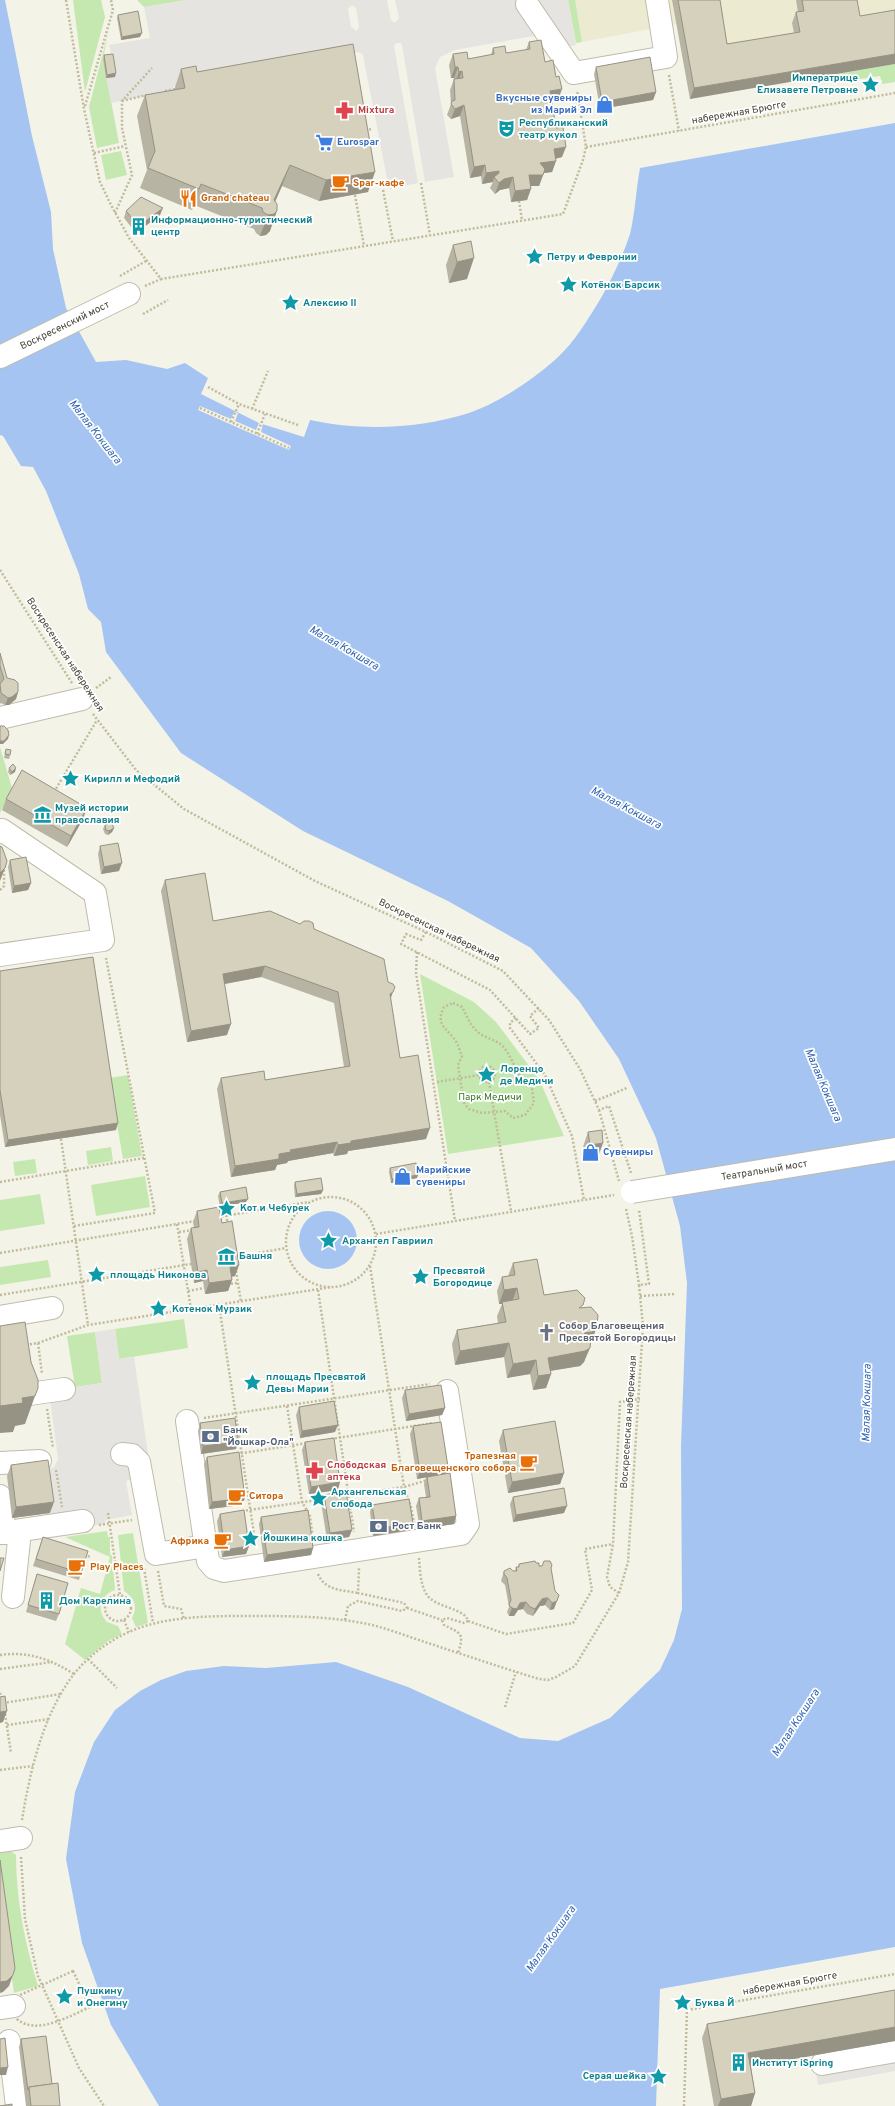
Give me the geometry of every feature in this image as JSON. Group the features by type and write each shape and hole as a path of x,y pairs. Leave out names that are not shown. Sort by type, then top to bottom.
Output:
{"street":[{"path":"527,4 574,73 666,57 657,0"},
{"name":"Воскресенский мост","path":"0,358 122,286"},
{"path":"0,718 82,699"},
{"path":"0,832 2,830 95,893 103,940 0,955"},
{"name":"Театральный мост","path":"634,1190 895,1149"},
{"path":"0,1317 52,1308"},
{"path":"187,1420 208,1561 218,1571 461,1534 467,1528 447,1391"},
{"path":"122,1454 132,1455 139,1462 156,1554 206,1546"},
{"path":"0,1463 50,1460"},
{"path":"0,1496 8,1532 13,1597"},
{"path":"8,1532 74,1523"},
{"path":"9,2041 12,2104"},
{"path":"822,2064 895,2051"}],"path":[{"path":"66,0 84,109 100,182 115,213 146,261 161,279"},
{"path":"84,109 113,10 111,0"},
{"path":"666,57 679,131"},
{"path":"115,213 132,175 122,128 122,101 152,68"},
{"path":"153,282 161,279 563,214 583,160 586,147 574,73"},
{"path":"159,93 181,88"},
{"path":"122,101 151,94"},
{"name":"набережная Брюгге","path":"586,147 895,94"},
{"path":"364,130 372,128"},
{"path":"94,153 125,146"},
{"path":"421,183 430,235"},
{"path":"383,190 393,241"},
{"path":"355,195 364,246"},
{"path":"519,201 522,220"},
{"path":"122,286 146,261"},
{"path":"143,314 168,300"},
{"path":"252,409 268,371"},
{"path":"208,387 239,404 298,425"},
{"path":"231,422 239,404"},
{"path":"200,408 289,448"},
{"path":"257,434 265,414"},
{"name":"Воскресенская набережная","path":"0,570 82,699 136,770 184,810 315,881 426,932 503,971 549,1020 580,1069 599,1110 609,1142"},
{"path":"54,793 97,720"},
{"path":"0,890 4,886 4,862"},
{"path":"426,932 421,940 406,934 401,944 490,990 530,1034 539,1028 530,1016 539,1008"},
{"path":"74,1226 154,1213 103,940"},
{"path":"417,952 416,973 455,1221"},
{"path":"453,1003 462,1007 473,1027 479,1033 494,1040 504,1048 522,1082 532,1089 534,1103 525,1115 512,1118 505,1111 494,1111 482,1113 469,1109 464,1103 458,1065 462,1056 457,1043 441,1024 440,1014 444,1007 453,1003"},
{"path":"516,1018 510,1023 510,1028 545,1076 572,1136 584,1200"},
{"path":"486,1065 492,1067 496,1072 494,1078 489,1082 482,1080 479,1075 480,1068 486,1065"},
{"path":"437,1082 479,1075"},
{"path":"489,1082 511,1212"},
{"path":"595,1101 627,1088"},
{"path":"599,1110 609,1106 634,1190 649,1284 639,1285"},
{"path":"61,1139 88,1325"},
{"path":"0,1182 144,1158"},
{"path":"376,1234 584,1200 634,1190"},
{"path":"23,1345 38,1343 88,1325 346,1285 358,1279 370,1266 377,1244 376,1234 371,1220 364,1210 353,1202 335,1197 324,1197 309,1202 212,1218"},
{"path":"309,1202 297,1212 289,1224 286,1235 286,1248 290,1261 297,1272 306,1280 319,1286 332,1287"},
{"path":"226,1216 229,1231"},
{"path":"0,1253 198,1220"},
{"path":"177,1224 191,1309"},
{"path":"222,1225 228,1224"},
{"path":"179,1232 194,1230"},
{"name":"Воскресенская набережная","path":"104,2106 79,2068 42,1985 32,1953 25,1919 20,1873 10,1840 28,1781 50,1719 74,1674 88,1659 110,1642 129,1632 153,1623 224,1616 289,1616 345,1620 374,1625 516,1672 548,1680 575,1666 619,1593 628,1562 640,1399 643,1326 632,1236"},
{"path":"233,1257 286,1248"},
{"path":"232,1251 241,1302"},
{"path":"0,1295 191,1264"},
{"path":"370,1266 388,1391 404,1488 411,1507 422,1584 428,1596 437,1604 463,1613 468,1621"},
{"path":"227,1285 238,1283"},
{"path":"188,1291 204,1288"},
{"path":"318,1290 357,1551 360,1577 358,1593"},
{"path":"640,1296 676,1294"},
{"path":"219,1305 258,1566"},
{"path":"38,1343 46,1392 50,1460 74,1523"},
{"path":"187,1420 437,1384 444,1386 447,1391"},
{"path":"619,1593 610,1587 607,1577 613,1544 620,1402 640,1399"},
{"path":"287,1406 302,1502 310,1516 318,1575 327,1586 404,1603 407,1608 442,1620 447,1618 462,1623 468,1621 506,1634 573,1623 592,1590 585,1549 613,1544"},
{"path":"325,1440 451,1420"},
{"path":"235,1454 309,1442"},
{"path":"341,1497 404,1488 419,1482 432,1480"},
{"path":"236,1512 326,1499"},
{"path":"108,1513 120,1595"},
{"path":"76,1553 91,1557"},
{"path":"143,1564 153,1623"},
{"path":"162,1594 164,1606 181,1609 184,1619"},
{"path":"120,1595 127,1598 132,1607 128,1616 124,1620 119,1621 110,1618 105,1609 108,1600 112,1596 120,1595"},
{"path":"345,1620 348,1606 358,1601 402,1611 407,1608"},
{"path":"124,1620 129,1632"},
{"path":"442,1620 445,1626 457,1630 460,1633 462,1640 458,1653"},
{"path":"0,1655 16,1653 54,1661 74,1674"},
{"path":"88,1659 117,1688"},
{"path":"0,1669 54,1661"},
{"path":"505,1708 516,1672"},
{"path":"0,1693 11,1753"},
{"path":"3,1703 62,1694"},
{"path":"7,1725 50,1719"},
{"path":"0,1770 33,1766"},
{"path":"42,1985 73,1970 90,2007 57,2021"},
{"name":"набережная Брюгге","path":"684,2106 687,2010 895,1974"}],"shaded area":[{"path":"187,0 387,0 391,20 395,23 399,18 395,0 568,0 576,45 555,49 539,35 455,50 440,57 435,68 454,177 425,182 402,45 401,43 396,43 394,46 418,183 389,189 363,55 359,52 174,86 173,90 111,103 103,59 112,57 109,45 150,38 144,7","holes":["352,5 356,8 359,26 357,31 351,27 348,9"]},
{"path":"574,0 895,0 895,64 690,99 677,24 582,42"},
{"path":"115,1329 119,1359 134,1357 150,1468 133,1479 126,1481 132,1515 106,1520 104,1524 54,1531 45,1471 54,1467 58,1459 49,1391 102,1383 95,1332"},
{"path":"895,2046 895,2071 818,2085 814,2060"}],"green space":[{"path":"73,0 101,0 105,17 85,92"},
{"path":"137,0 187,0 144,7"},
{"path":"568,0 575,0 582,42 576,43"},
{"path":"108,33 103,59 119,143 97,148 89,107"},
{"path":"895,64 895,82 882,84 880,76 840,82 838,74"},
{"path":"121,151 127,175 106,180 101,155"},
{"path":"0,747 12,788 0,813"},
{"name":"Парк Медичи","path":"420,974 474,1002 496,1022 539,1079 564,1136 448,1154"},
{"path":"128,1075 142,1156 123,1159 109,1078"},
{"path":"111,1147 113,1161 88,1165 86,1151"},
{"path":"35,1159 37,1173 15,1176 13,1162"},
{"path":"145,1176 150,1207 96,1216 91,1185"},
{"path":"40,1194 45,1224 0,1231 0,1200"},
{"path":"48,1260 51,1277 0,1285 0,1267"},
{"path":"184,1319 188,1348 119,1359 115,1329"},
{"path":"95,1332 102,1383 75,1387 67,1336"},
{"path":"107,1531 108,1537 110,1537 110,1554 112,1556 115,1590 106,1595 101,1603 101,1608 107,1622 118,1626 122,1634 108,1641 85,1660 65,1644 81,1588 100,1594 110,1557 65,1537"},
{"path":"133,1533 148,1623 136,1627 132,1618 135,1610 133,1600 124,1591 118,1535"},
{"path":"0,1846 8,1849 16,1855 16,1872 22,1921 38,1986 14,1993 0,1893"}],"water":[{"name":"Малая Кокшага","path":"0,0 5,0 32,136 51,212 53,249 66,308 96,362 126,360 167,369 185,363 208,378 201,394 259,423 304,437 310,420 349,426 390,427 430,422 469,413 503,397 526,383 547,367 563,352 581,330 601,298 617,267 630,234 640,168 895,123 895,1947 660,1989 656,2106 159,2106 111,2025 82,1943 66,1859 75,1792 94,1742 115,1710 140,1691 161,1680 186,1671 224,1666 266,1668 336,1662 408,1687 520,1738 558,1741 610,1718 660,1670 674,1640 682,1609 681,1446 687,1283 680,1226 656,1138 619,1059 579,1001 531,948 448,901 303,831 181,753 106,652 101,622 88,609 79,574 46,491 33,467 21,466 3,436 0,435"},
{"path":"328,1211 339,1213 352,1224 355,1229 357,1240 355,1251 344,1264 339,1267 328,1269 317,1267 304,1256 301,1251 299,1240 301,1229 312,1216 317,1213"}],"pier":[{"path":"200,406 231,419 234,412 238,413 235,421 256,430 259,423 263,424 261,432 291,446 289,450 198,410"}],"building":[{"path":"678,0 720,0 727,44 800,32 796,12 804,11 802,0 857,0 860,16 895,10 895,54 694,88"},
{"path":"138,11 142,33 122,37 118,15"},
{"name":"Республиканский театр кукол","path":"541,40 545,62 553,60 556,77 559,76 562,89 550,91 556,128 563,127 566,147 554,149 556,161 540,163 545,169 543,175 529,175 531,189 515,191 513,177 504,179 499,183 494,177 499,173 499,171 486,173 485,165 474,167 464,105 455,109 451,104 452,101 455,100 454,79 463,78 462,71 459,72 458,67 455,67 453,54 467,52 468,59 494,54 493,48 505,46 506,53 530,49 529,42"},
{"path":"353,44 375,172 326,180 290,165 274,200 277,204 277,211 274,214 268,215 263,212 262,208 201,184 199,189 148,168 155,151 145,95 185,88 181,69 196,66 197,72"},
{"path":"113,54 116,73 107,75 104,55"},
{"path":"650,57 656,92 602,102 596,67"},
{"path":"141,197 163,208 139,226 126,211"},
{"path":"471,241 474,258 457,262 453,245"},
{"path":"0,653 7,678 15,680 18,683 18,692 12,697 8,698 1,693 0,684 4,679 0,666"},
{"path":"0,726 4,726 8,730 9,735 4,741 0,741"},
{"path":"6,749 11,750 10,755 5,754"},
{"path":"13,764 16,768 12,772 9,768"},
{"name":"Музей истории православия","path":"22,770 87,808 71,836 6,799"},
{"path":"111,822 114,828 109,831 106,830 105,825"},
{"path":"118,843 122,863 104,867 100,846"},
{"path":"0,846 2,847 7,861 5,868 0,873"},
{"path":"26,857 31,883 14,886 10,860"},
{"path":"205,873 213,921 270,911 300,924 304,921 309,921 313,923 314,929 384,959 388,982 393,984 395,987 393,992 390,994 400,1058 418,1055 430,1128 351,1141 351,1143 338,1145 337,1142 290,1150 291,1152 279,1154 279,1159 235,1166 221,1078 264,1071 265,1080 350,1066 338,992 265,966 223,974 231,1024 191,1031 165,880"},
{"path":"93,957 118,1123 8,1140 0,1090 0,971"},
{"path":"602,1130 603,1143 590,1145 588,1132"},
{"path":"416,1163 418,1175 392,1179 390,1168"},
{"path":"321,1178 323,1190 297,1194 295,1182"},
{"path":"246,1187 248,1199 222,1203 220,1192"},
{"path":"219,1207 222,1223 232,1221 239,1265 230,1267 232,1280 209,1283 207,1270 198,1272 191,1228 199,1227 197,1211"},
{"name":"Собор Благовещения Пресвятой Богородицы","path":"537,1259 544,1295 577,1290 585,1298 583,1305 579,1308 591,1307 598,1315 597,1326 592,1332 584,1333 591,1338 590,1348 585,1351 548,1358 551,1374 538,1376 536,1360 513,1364 509,1343 460,1351 457,1330 506,1322 502,1302 519,1299 517,1288 504,1290 502,1277 515,1275 513,1263"},
{"path":"25,1322 31,1362 38,1380 38,1388 35,1396 22,1398 23,1403 0,1406 0,1326"},
{"path":"441,1385 445,1408 409,1414 405,1390"},
{"path":"334,1401 338,1425 302,1431 299,1407"},
{"path":"235,1418 238,1442 203,1446 200,1423"},
{"name":"Трапезная Благовещенского собора","path":"555,1421 564,1473 512,1482 503,1430"},
{"path":"441,1422 448,1467 420,1472 413,1426"},
{"path":"334,1438 340,1482 311,1487 305,1442"},
{"path":"239,1452 245,1498 212,1502 207,1457"},
{"path":"48,1460 54,1502 16,1507 11,1465"},
{"path":"450,1473 456,1516 422,1521 419,1498 430,1497 427,1477"},
{"path":"564,1488 567,1506 516,1515 513,1497"},
{"path":"346,1491 352,1530 330,1533 324,1495"},
{"path":"409,1499 413,1523 376,1529 372,1505"},
{"path":"244,1510 249,1546 225,1550 220,1514"},
{"path":"308,1510 313,1548 267,1555 261,1517"},
{"path":"43,1537 88,1551 81,1573 36,1559"},
{"path":"0,1558 4,1558 0,1571"},
{"path":"535,1561 536,1563 539,1563 539,1566 542,1566 544,1561 550,1561 552,1565 551,1568 555,1591 559,1595 557,1601 552,1603 548,1598 545,1598 542,1599 535,1609 530,1607 526,1602 520,1603 517,1609 512,1608 509,1605 511,1600 507,1578 504,1571 510,1568 513,1571 517,1571 516,1567 519,1567 519,1564"},
{"name":"Дом Карелина","path":"37,1574 68,1583 59,1614 28,1605"},
{"path":"5,1696 7,1711 0,1712 0,1697"},
{"path":"0,1860 15,1968 13,1975 7,1981 0,1982"},
{"path":"895,1990 895,2027 748,2053 755,2093 721,2099 707,2024"},
{"path":"46,2036 52,2084 29,2087 28,2090 21,2039"},
{"path":"5,2038 8,2067 0,2068 0,2039"},
{"path":"58,2083 60,2106 31,2106 29,2087"},
{"path":"12,2104 12,2106 0,2106"}],"place":[{"name":"Императрице Елизавете Петровне","path":"871,84"},
{"name":"Вкусные сувениры из Марий Эл","path":"605,104"},
{"name":"Mixtura","path":"345,110"},
{"name":"Республиканский театр кукол","path":"506,129"},
{"name":"Eurospar","path":"324,142"},
{"name":"Spar-кафе","path":"340,183"},
{"name":"Grand chateau","path":"188,198"},
{"name":"Информационно-туристический центр","path":"138,226"},
{"name":"Петру и Февронии","path":"534,257"},
{"name":"Котёнок Барсик","path":"568,285"},
{"name":"Алексию II","path":"290,303"},
{"name":"Кирилл и Мефодий","path":"71,779"},
{"name":"Музей истории православия","path":"42,814"},
{"name":"Лоренцо де Медичи","path":"487,1075"},
{"name":"Сувениры","path":"590,1152"},
{"name":"Марийские сувениры","path":"403,1176"},
{"name":"Кот и Чебурек","path":"227,1208"},
{"name":"Архангел Гавриил","path":"329,1241"},
{"name":"Башня","path":"226,1256"},
{"name":"площадь Никонова","path":"97,1275"},
{"name":"Пресвятой Богородице","path":"420,1277"},
{"name":"Котенок Мурзик","path":"159,1309"},
{"name":"Собор Благовещения Пресвятой Богородицы","path":"546,1332"},
{"name":"площадь Пресвятой Девы Марии","path":"253,1383"},
{"name":"Банк \"Йошкар-Ола\"","path":"210,1436"},
{"name":"Трапезная Благовещенского собора","path":"529,1462"},
{"name":"Слободская аптека","path":"314,1471"},
{"name":"Ситора","path":"236,1496"},
{"name":"Архангельская слобода","path":"318,1498"},
{"name":"Рост Банк","path":"379,1526"},
{"name":"Йошкина кошка","path":"250,1538"},
{"name":"Африка","path":"222,1541"},
{"name":"Play Places","path":"77,1567"},
{"name":"Дом Карелина","path":"46,1601"},
{"name":"Пушкину и Онегину","path":"64,1997"},
{"name":"Буква Й","path":"682,2003"},
{"name":"Институт iSpring","path":"739,2063"},
{"name":"Серая шейка","path":"659,2076"}]}
